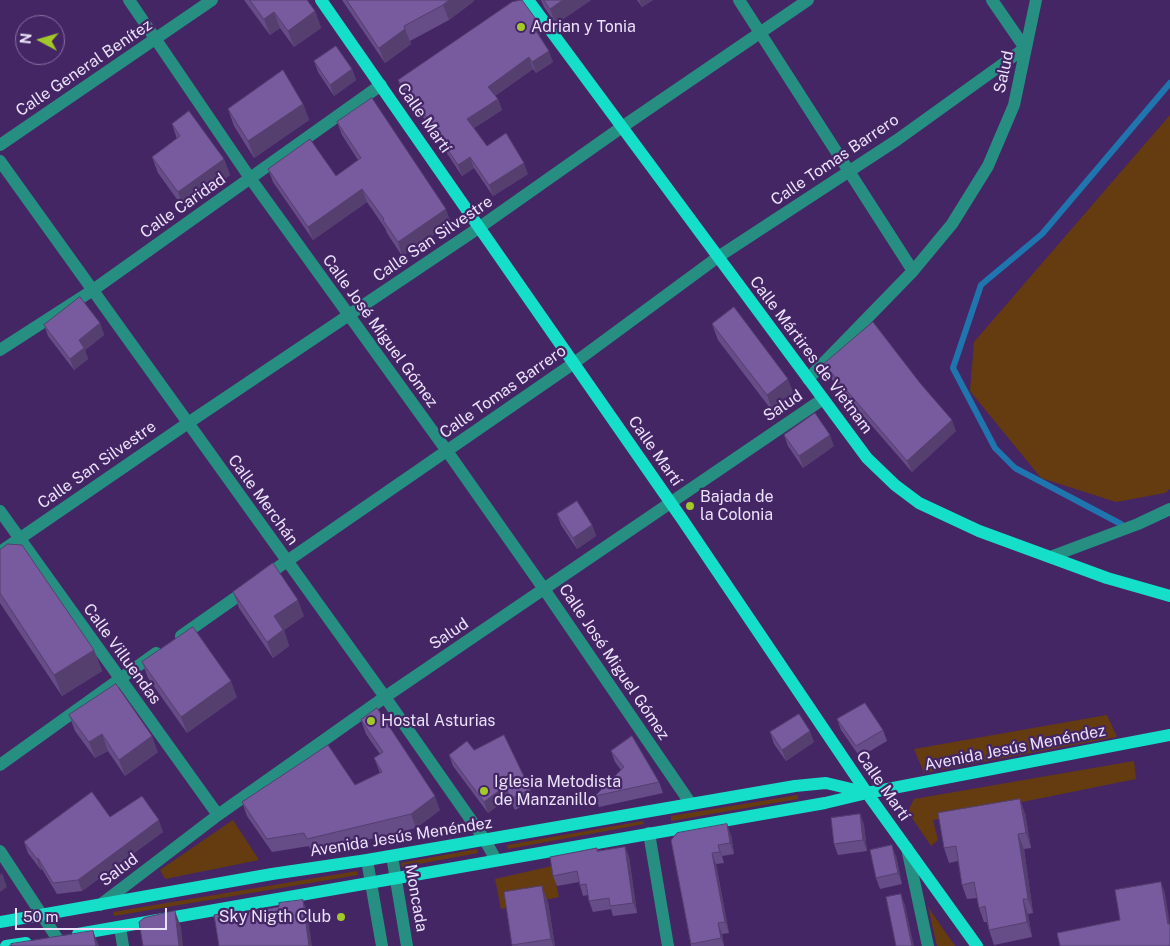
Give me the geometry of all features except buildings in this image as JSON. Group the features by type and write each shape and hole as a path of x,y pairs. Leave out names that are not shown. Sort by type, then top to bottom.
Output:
{"main road":[{"name":"Calle Martí","path":"321,0 670,502 867,792 977,946"},
{"name":"Calle Mártires de Vietnam","path":"528,0 867,458 894,486 919,503 979,530 1107,578 1170,596"},
{"name":"Avenida Jesús Menéndez","path":"6,946 371,884 496,860 824,803 867,792 1170,735"},
{"name":"Avenida Jesús Menéndez","path":"0,922 795,786 826,784 867,792"}],"street":[{"name":"Calle José Miguel Gómez","path":"129,0 250,178 447,451 691,804"},
{"name":"Calle General Benítez","path":"0,145 212,0"},
{"path":"740,0 848,172 913,271"},
{"name":"Calle San Silvestre","path":"0,552 480,227 808,0"},
{"path":"992,0 1025,48"},
{"name":"Salud","path":"808,379 913,271 952,224 988,166 1014,105 1036,0"},
{"name":"Calle Tomas Barrero","path":"0,765 287,561 574,363 718,257 897,140 1025,48"},
{"name":"Calle Caridad","path":"0,350 93,290 381,85"},
{"name":"Calle Merchán","path":"0,161 385,698 485,840 496,860"},
{"name":"Salud","path":"100,906 218,815 385,698 823,398"},
{"path":"1050,557 1138,524 1170,509"},
{"name":"Calle Villuendas","path":"0,511 218,815"},
{"path":"649,833 668,946"},
{"path":"907,848 928,946"},
{"path":"0,851 56,938"},
{"name":"Moncada","path":"392,856 407,946"},
{"path":"367,860 382,946"},
{"path":"120,926 123,946"}],"shaded area":[{"path":"1170,115 1170,489 1165,493 1116,502 1041,478 970,391 974,342"},
{"path":"1107,715 1117,737 924,773 914,749"},
{"path":"1134,761 1136,779 933,820 938,840 931,846 910,815 909,809 914,799"},
{"path":"798,795 798,799 671,821 671,816"},
{"path":"233,820 259,860 165,879 160,870"},
{"path":"643,821 644,824 508,849 507,845"},
{"path":"477,849 478,853 402,867 401,863"},
{"path":"552,866 559,897 501,909 495,879"},
{"path":"357,871 358,875 114,916 113,912"},
{"path":"928,907 955,946 937,946"}],"waterway":[{"path":"1121,524 1015,468 995,448 953,368 981,285 1042,234 1170,83"}],"place":[{"name":"Adrian y Tonia","path":"521,27"},
{"name":"Bajada de la Colonia","path":"690,506"},
{"name":"Hostal Asturias","path":"371,721"},
{"name":"Iglesia Metodista de Manzanillo","path":"484,791"},
{"name":"Sky Nigth Club","path":"341,917"}]}
